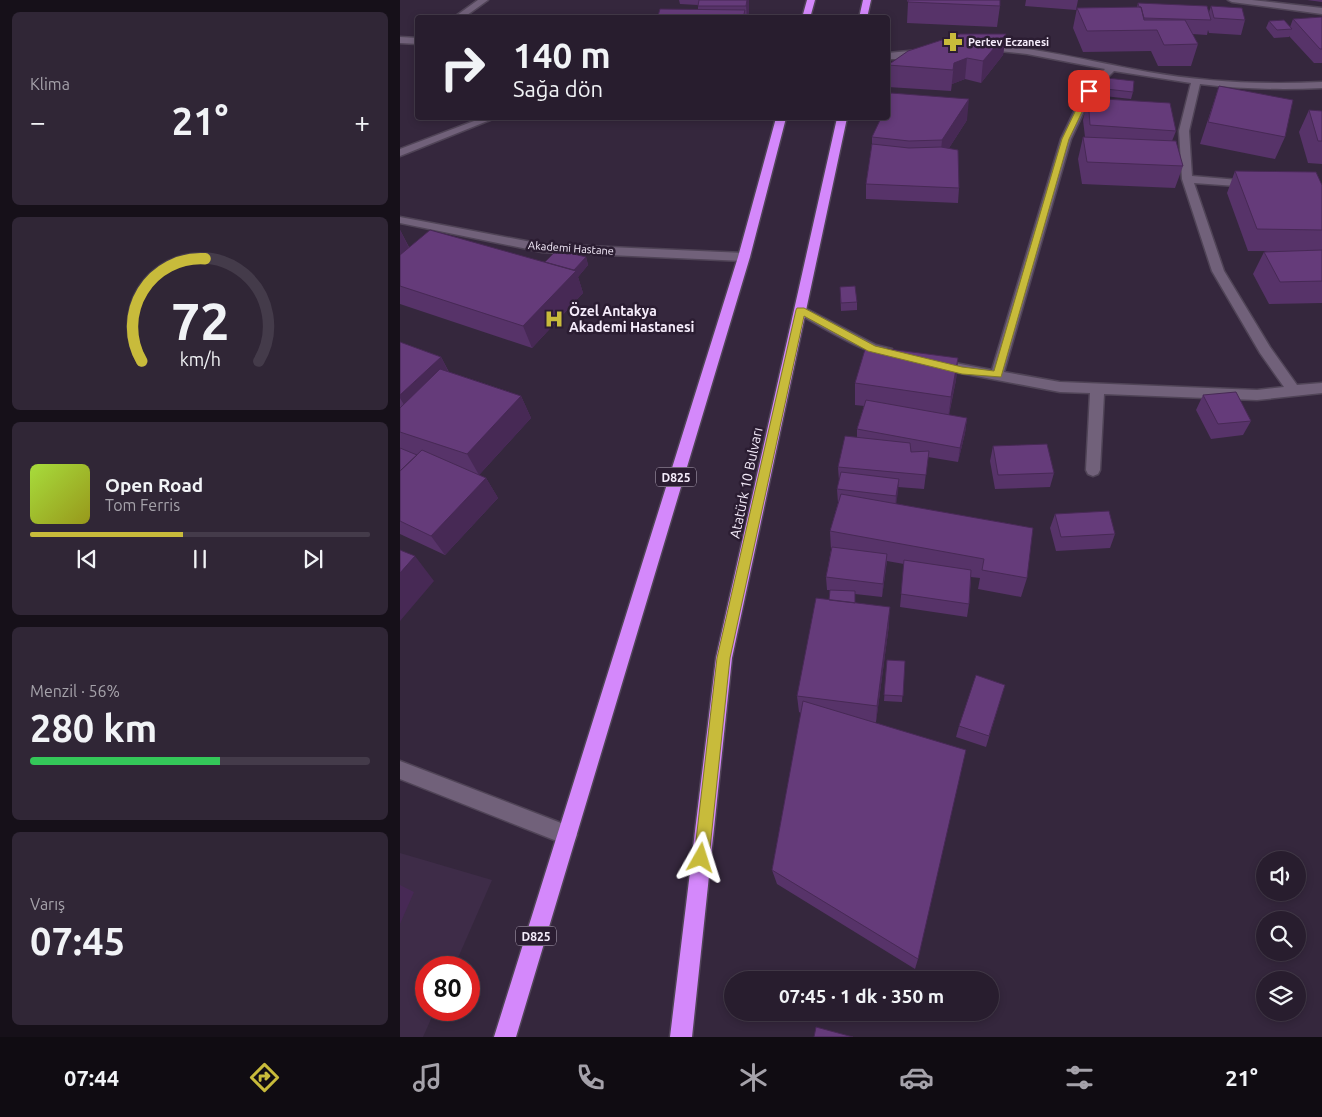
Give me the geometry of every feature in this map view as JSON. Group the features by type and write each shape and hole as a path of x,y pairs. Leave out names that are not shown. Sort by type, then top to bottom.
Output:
{"highway":[{"path":"807,15 811,0"},
{"path":"864,15 867,0"},
{"name":"D825","path":"505,1037 744,257 780,120"},
{"name":"Atatürk 10 Bulvarı","path":"681,1037 724,658 842,120"}],"street":[{"path":"462,15 484,0"},
{"path":"1232,0 1322,11"},
{"path":"400,40 415,41"},
{"path":"978,47 1015,48 1051,53 1112,67 1196,82 1254,86 1297,87 1322,85"},
{"path":"890,56 902,56 928,51"},
{"path":"997,375 1066,139 1089,91 1112,67"},
{"path":"1196,82 1184,131 1187,179 1218,271 1266,350 1293,390"},
{"path":"400,153 485,120"},
{"path":"1187,179 1264,185"},
{"name":"Akademi Hastane","path":"400,220 542,248 744,257"},
{"path":"800,310 872,348 899,355"},
{"path":"926,362 962,371 997,375 1060,387 1257,395 1322,388"},
{"path":"1093,470 1097,389"},
{"path":"400,770 567,835"}],"shaded area":[{"path":"400,853 492,880 459,956 415,956 415,1021 430,1021 423,1037 400,1037"}],"building":[{"path":"699,0 747,0 746,6 698,6"},
{"path":"908,0 1000,0 1000,6 908,2"},
{"path":"1138,3 1207,6 1211,20 1144,18"},
{"path":"1211,6 1242,8 1245,20 1214,18"},
{"path":"1141,7 1144,20 1185,20 1198,44 1164,45 1157,30 1087,31 1077,8"},
{"path":"660,9 745,10 744,15 658,15"},
{"path":"1322,17 1322,49 1320,49 1293,19"},
{"path":"1284,20 1292,29 1277,30 1269,21"},
{"path":"960,34 1006,34 983,61 967,58 954,63 953,70 890,65 908,51"},
{"path":"1107,78 1134,81 1133,92 1106,89"},
{"path":"1219,86 1293,100 1285,137 1208,122"},
{"path":"891,93 969,99 942,140 909,141 872,137 880,120 890,120"},
{"path":"1088,98 1170,103 1176,131 1090,125"},
{"path":"1309,110 1322,111 1322,141 1318,141"},
{"path":"1083,137 1176,141 1183,166 1087,162"},
{"path":"872,144 909,148 941,147 958,150 959,188 866,184"},
{"path":"1235,171 1316,172 1322,185 1322,230 1257,229"},
{"path":"430,230 576,271 523,326 400,286 400,255"},
{"path":"557,250 586,257 574,270 545,262"},
{"path":"1322,250 1322,281 1280,282 1264,252"},
{"path":"855,286 857,302 841,303 840,287"},
{"path":"400,342 441,357 400,395"},
{"path":"866,346 958,358 951,397 855,383"},
{"path":"440,369 521,396 467,454 400,432 400,408"},
{"path":"1236,392 1251,421 1218,424 1203,395"},
{"path":"866,400 967,418 960,448 857,429"},
{"path":"845,436 910,443 911,452 929,451 926,475 838,467"},
{"path":"1047,444 1054,473 998,475 993,446"},
{"path":"400,448 417,455 400,471"},
{"path":"422,450 486,478 431,536 400,521 400,471"},
{"path":"841,472 899,479 896,496 837,489"},
{"path":"841,494 1033,528 1027,578 982,570 984,559 830,531"},
{"path":"1109,511 1115,534 1061,537 1055,514"},
{"path":"832,547 887,554 883,584 826,577"},
{"path":"400,550 415,556 400,573"},
{"path":"904,560 971,570 969,604 901,594"},
{"path":"830,590 855,591 855,603 829,600"},
{"path":"816,598 890,607 877,706 797,696"},
{"path":"887,660 905,661 903,696 884,695"},
{"path":"976,675 1005,685 989,736 959,726"},
{"path":"803,701 966,750 918,959 772,870"},
{"path":"816,1027 853,1037 814,1037"}],"place":[{"name":"Pertev Eczanesi","path":"953,42"},
{"name":"Özel Antakya Akademi Hastanesi","path":"554,319"}],"route":[{"path":"701,858 724,658 800,310 872,348 962,371 997,375 1066,139 1089,91"}]}
